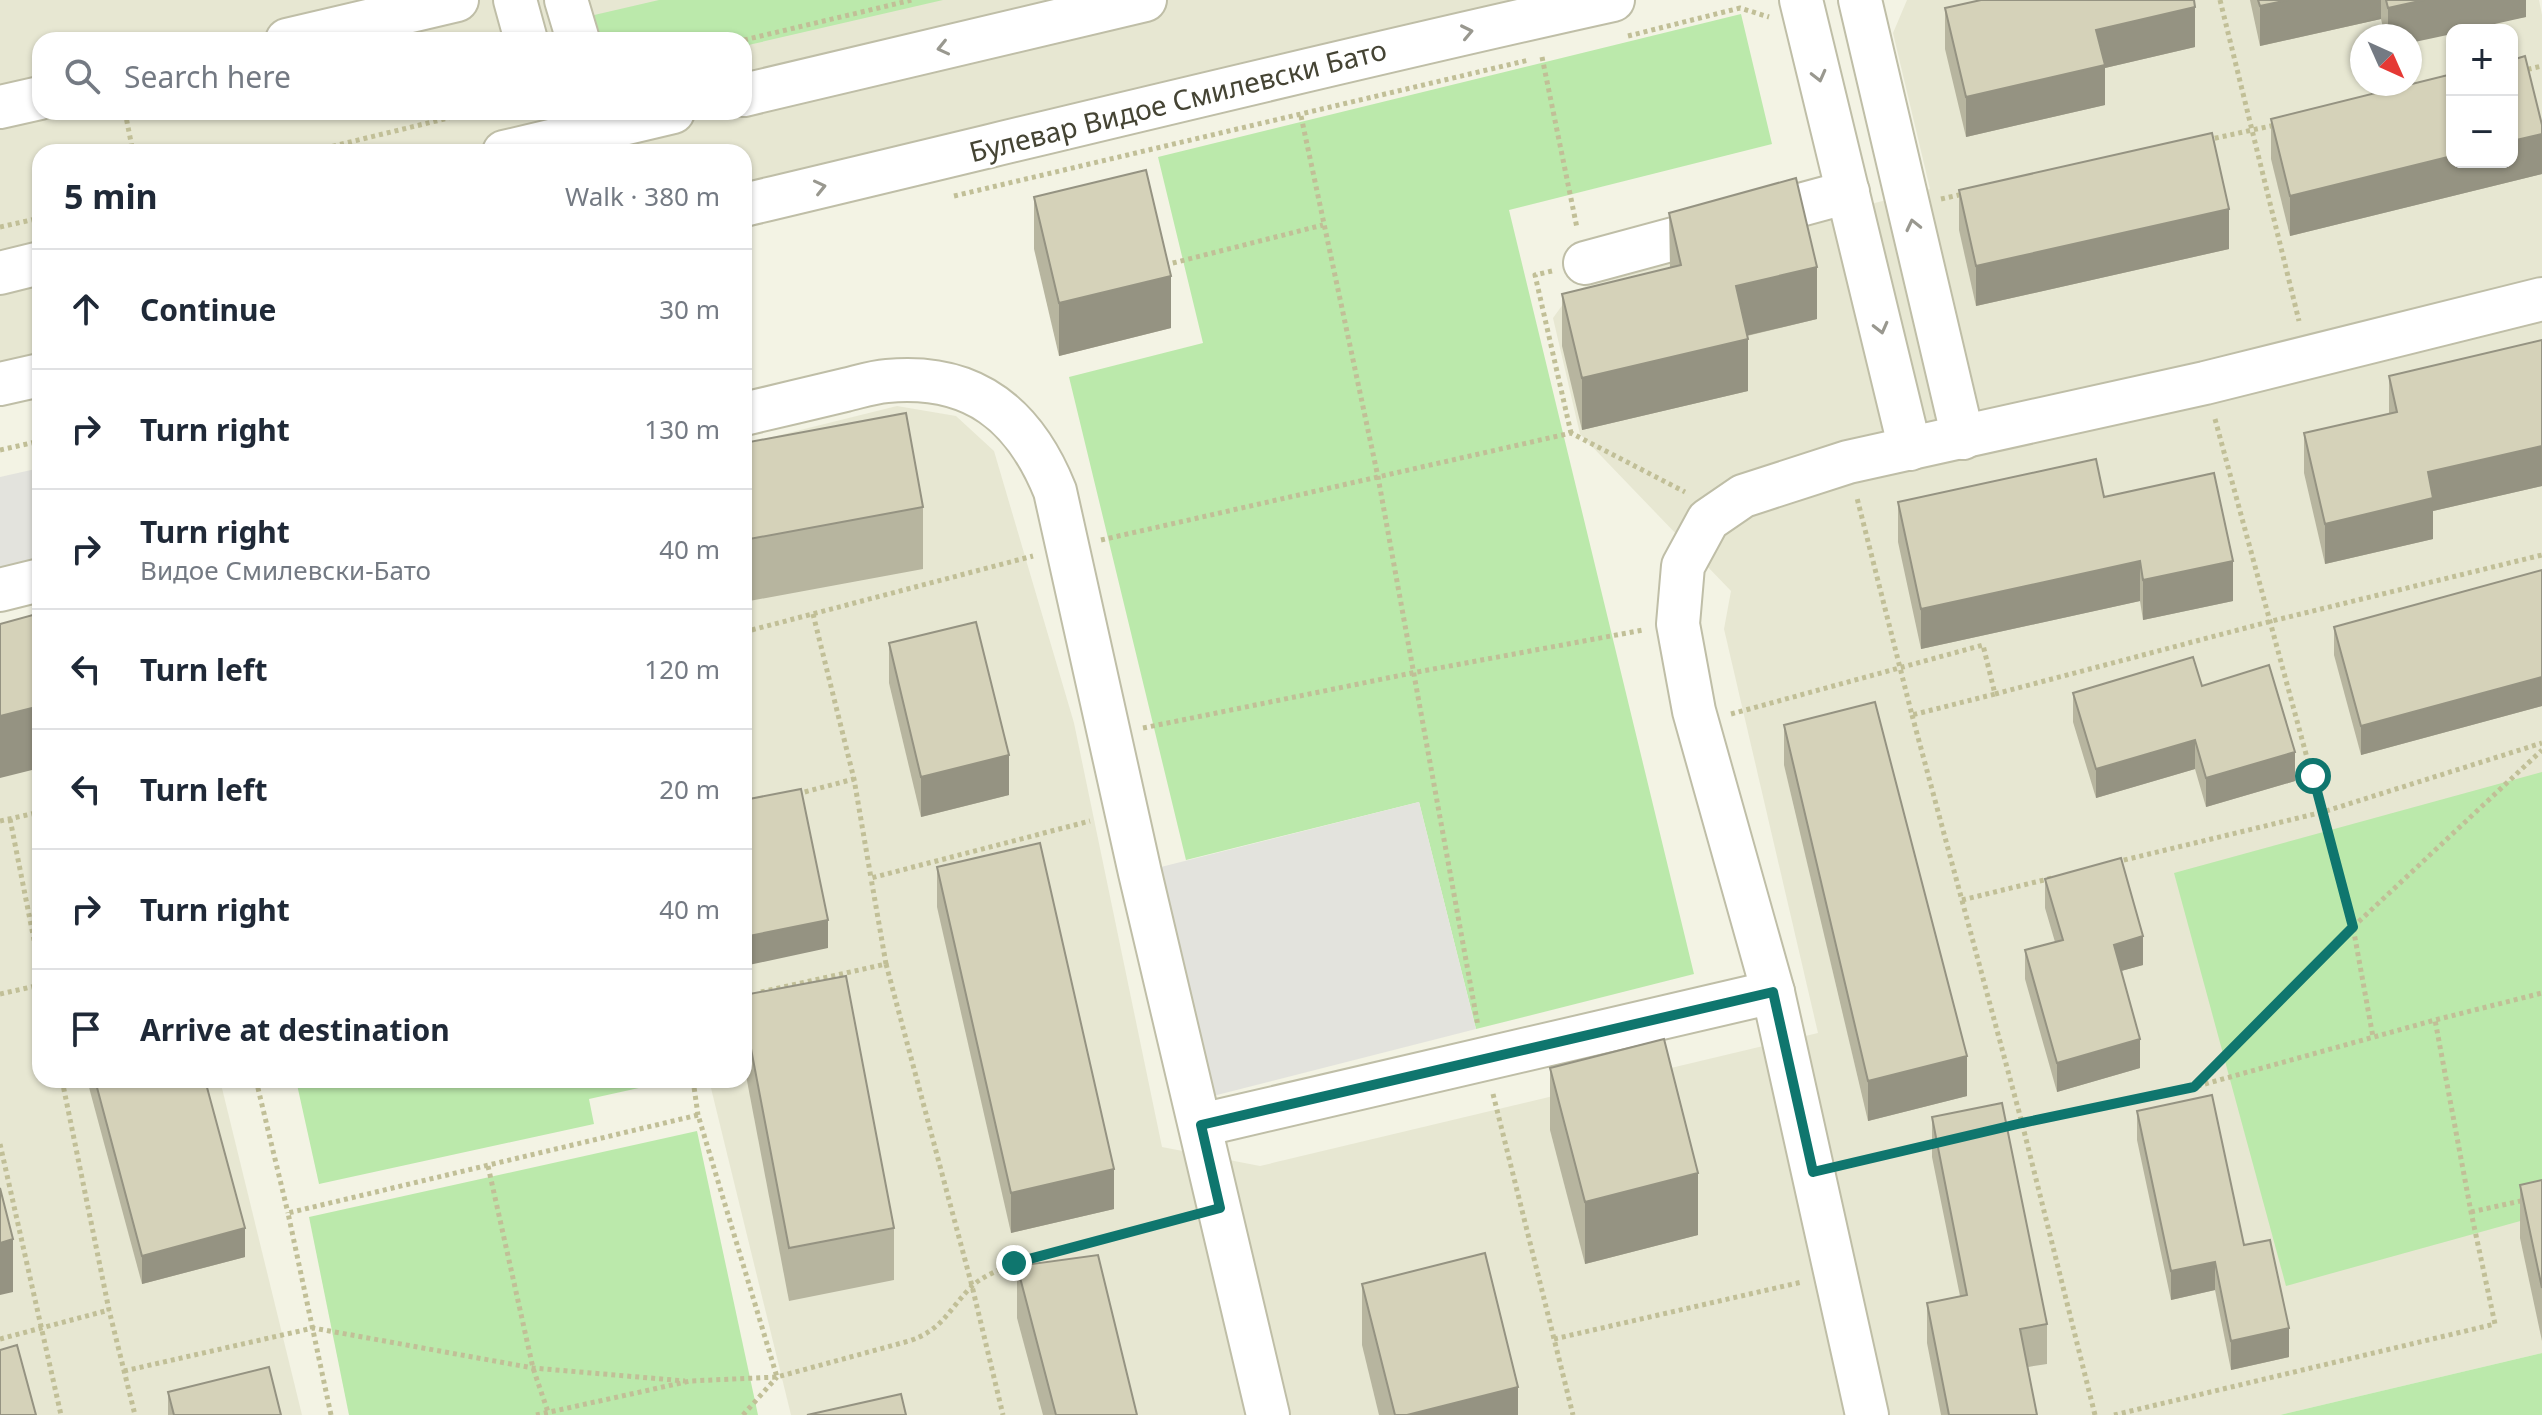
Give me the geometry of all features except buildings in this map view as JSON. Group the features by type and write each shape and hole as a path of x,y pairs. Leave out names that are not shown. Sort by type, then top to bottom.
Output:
{"street":[{"path":"321,32 457,0"},
{"path":"515,0 524,32"},
{"path":"566,0 576,32"},
{"path":"752,93 1145,0"},
{"path":"1860,0 1963,438"},
{"path":"1789,10 1848,192 1910,449"},
{"name":"Булевар Видое Смилевски Бато","path":"752,203 1391,49 1616,19"},
{"path":"0,107 32,100"},
{"path":"527,144 552,135 605,131 644,120"},
{"path":"1585,263 1848,192"},
{"path":"0,273 32,265"},
{"path":"1867,1415 1773,992 1694,711 1678,624 1683,566 1708,520 1743,496 1848,462 2205,383 2542,299"},
{"path":"0,384 32,377"},
{"path":"752,412 886,381 931,381 964,390 995,404 1020,429 1043,462 1055,491 1126,812 1151,892 1268,1415"},
{"path":"0,590 32,582"},
{"path":"1201,1125 1455,1054 1773,992"}],"path":[{"path":"752,38 912,0"},
{"path":"2220,0 2308,357"},
{"path":"1616,19 1740,8 1789,10"},
{"path":"945,198 1557,53"},
{"path":"2518,72 2542,66"},
{"path":"1301,116 1378,477 1412,673 1455,1054 1554,1339 1573,1415"},
{"path":"127,120 131,144"},
{"path":"342,144 440,120"},
{"path":"2192,143 2283,123"},
{"path":"1908,206 1968,193"},
{"path":"0,227 32,220"},
{"path":"1157,268 1323,225"},
{"path":"2205,383 2353,927 2373,1037"},
{"path":"752,630 1067,548 1571,433 1721,511"},
{"path":"0,450 32,443"},
{"path":"1848,462 1899,666 2022,1123 2095,1415"},
{"path":"1912,715 2272,621 2542,555"},
{"path":"813,614 854,779 886,964 1003,1415"},
{"path":"1110,735 1412,673 1678,624"},
{"path":"1699,723 1983,645 1995,694"},
{"path":"2113,863 2323,812 2542,743"},
{"path":"2194,1087 2353,927 2542,750"},
{"path":"785,798 854,779"},
{"path":"871,878 1126,812"},
{"path":"0,821 32,814"},
{"path":"10,819 32,930"},
{"path":"1962,900 2052,878"},
{"path":"758,993 886,964"},
{"path":"0,994 32,987"},
{"path":"1992,1130 2194,1087 2542,993"},
{"path":"2114,1415 2495,1324 2435,1020"},
{"path":"64,1088 109,1310 135,1415"},
{"path":"258,1088 331,1415"},
{"path":"694,1088 698,1115 777,1377"},
{"path":"288,1213 698,1115"},
{"path":"1813,1172 1947,1140"},
{"path":"0,1144 61,1415"},
{"path":"488,1166 533,1368 548,1412"},
{"path":"2471,1212 2528,1200"},
{"path":"124,1371 313,1328 533,1368 690,1381 777,1377 926,1335 941,1324 972,1286 1014,1263 1220,1208"},
{"path":"1554,1339 1835,1274"},
{"path":"0,1339 109,1310"},
{"path":"743,1415 777,1377"},
{"path":"536,1415 690,1381"}],"shaded area":[{"path":"0,0 1613,0 752,203 752,144 32,144 32,377 0,384"},
{"path":"1907,0 2539,0 2542,15 2542,1353 2280,1415 791,1415 711,1088 752,1088 752,442 897,406 956,416 994,451 1074,723 1162,1147 1260,1166 1818,1033 1724,629 1731,591 1580,434 1553,318 1569,296 1614,269 1930,189 1893,33"},
{"path":"32,470 32,560 0,568 0,477"},
{"path":"32,621 32,1088 222,1088 302,1415 0,1415 0,629"},
{"path":"1419,802 1476,1029 1209,1097 1153,869"}],"green space":[{"path":"659,0 943,0 752,44 752,32 589,32 590,16"},
{"path":"1741,14 1772,144 1509,210 1694,974 1476,1029 1419,802 1186,860 1069,377 1203,343 1158,157"},
{"path":"2542,772 2542,1215 2286,1286 2174,873"},
{"path":"298,1088 639,1088 589,1099 594,1124 319,1184"},
{"path":"697,1131 758,1415 349,1415 309,1217"},
{"path":"2542,1353 2542,1415 2280,1415"}],"route":[{"path":"1014,1263 1220,1208 1201,1125 1773,992 1813,1172 2194,1087 2353,927 2313,776"}]}
